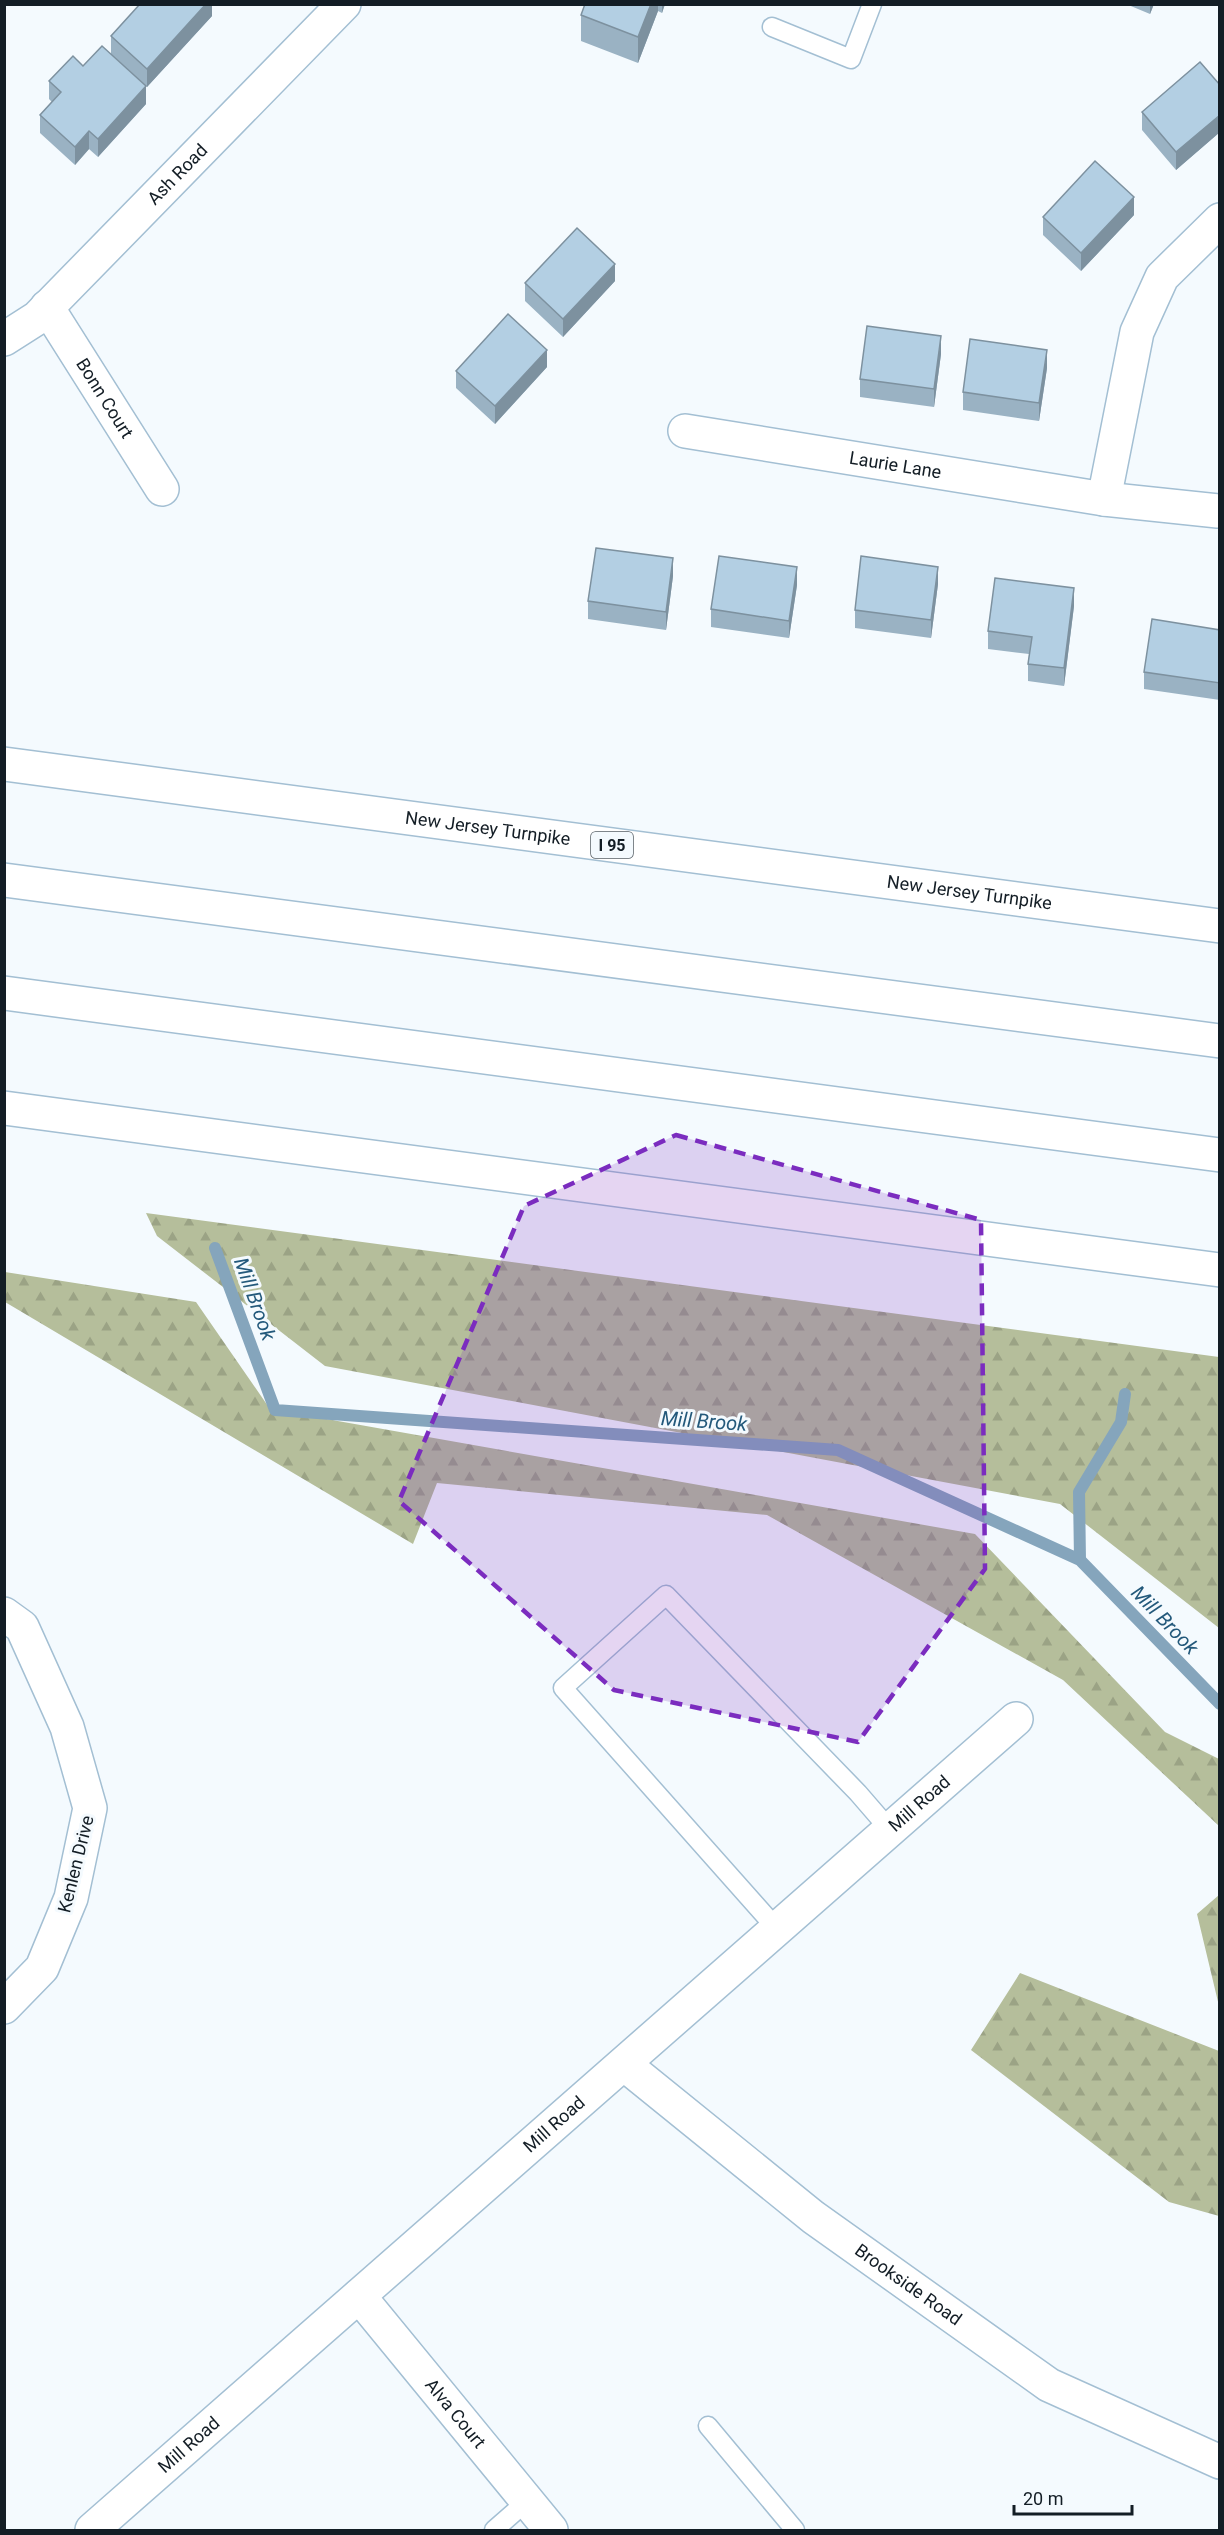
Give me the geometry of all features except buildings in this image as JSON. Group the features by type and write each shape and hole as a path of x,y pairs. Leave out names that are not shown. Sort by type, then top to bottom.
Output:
{"main road":[{"name":"Ash Road","path":"4,339 37,318 344,4"},
{"path":"1104,499 1137,332 1162,277 1220,220"},
{"name":"Bonn Court","path":"47,307 162,489"},
{"name":"Laurie Lane","path":"685,431 1104,499 1218,511"},
{"name":"New Jersey Turnpike","path":"4,764 1220,926"},
{"path":"4,880 1220,1041"},
{"path":"4,993 1220,1155"},
{"path":"4,1108 1220,1270"},
{"name":"Kenlen Drive","path":"4,1614 22,1627 67,1727 90,1808 71,1898 42,1968 4,2007"},
{"name":"Mill Road","path":"92,2530 1016,1719"},
{"name":"Brookside Road","path":"624,2064 813,2217 1049,2385 1220,2462"},
{"name":"Alva Court","path":"359,2296 551,2530"}],"lane":[{"path":"772,27 850,59 872,4"},
{"path":"777,1929 563,1688 666,1594 858,1793 890,1830"},
{"path":"708,2426 795,2530"},
{"path":"494,2530 527,2501"}],"highlighted area":[{"path":"676,1135 981,1220 985,1569 858,1742 614,1690 399,1501 524,1206"}],"green space":[{"path":"146,1213 1219,1357 1219,1628 1060,1504 325,1366 157,1236"},
{"path":"5,1272 196,1302 270,1409 975,1534 1165,1732 1219,1759 1219,1826 1063,1680 767,1515 437,1483 413,1544 5,1302"},
{"path":"1219,1895 1219,2006 1197,1914"},
{"path":"1020,1973 1219,2051 1219,2216 1169,2202 971,2050"}],"waterway":[{"name":"Mill Brook","path":"215,1248 275,1410 838,1450 1080,1560 1220,1704"},
{"path":"1080,1560 1079,1492 1121,1422 1125,1394"}]}
